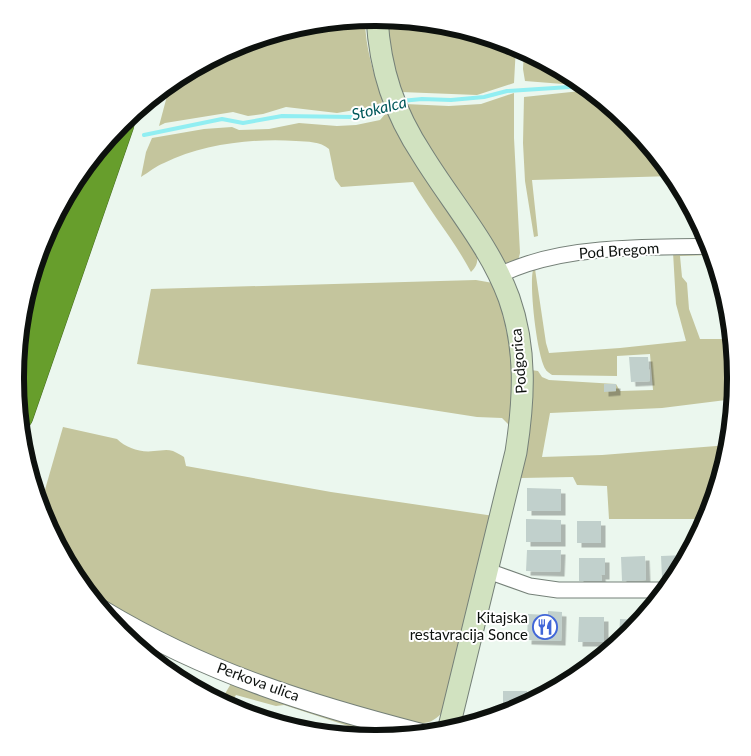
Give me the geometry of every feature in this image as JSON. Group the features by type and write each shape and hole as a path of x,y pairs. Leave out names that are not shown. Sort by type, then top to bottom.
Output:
{"highway":[{"path":"25,399 113,144"},
{"path":"34,295 59,223"}],"main road":[{"name":"Podgorica","path":"378,26 379,45 390,90 401,117 423,157 476,235 499,275 509,298 521,354 522,414 516,452 450,722"}],"street":[{"name":"Pod Bregom","path":"499,275 528,264 569,254 602,250 701,246"},
{"path":"488,571 530,586 558,590 583,592 656,590"},
{"name":"Perkova ulica","path":"120,619 188,655 254,683 403,729"}],"green space":[{"path":"365,26 373,71 383,101 378,106 337,113 286,107 263,114 248,116 233,112 165,123 159,126 167,95 200,73 220,63 241,53 284,38 330,29"},
{"path":"387,26 421,29 467,38 515,56 514,83 477,95 401,92 389,47"},
{"path":"524,59 567,83 525,81"},
{"path":"579,91 624,129 663,176 532,180 538,236 534,237 525,181 523,143 524,97"},
{"path":"514,93 514,138 520,253 518,261 505,265 425,140 405,104 449,106 481,104"},
{"path":"387,112 403,142 477,253 477,264 471,272 413,182 341,187 335,179 329,149 318,143 263,140 212,147 179,156 141,177 146,152 152,138 204,129 232,127 239,130 269,129 299,123 337,126 356,125 380,120"},
{"path":"703,250 705,255 680,256 682,277 687,283 689,309 700,339 725,339 726,400 662,408 550,413 542,457 602,455 720,446 715,469 709,491 697,519 609,519 607,486 577,485 573,477 521,478 532,407 531,370 538,371 542,377 549,380 616,384 620,391 653,390 650,354 617,356 617,376 552,375 547,371 543,363 540,351 532,290 533,270 535,269 549,353 686,341 676,304 673,252"},
{"path":"476,280 493,283 503,314 513,362 511,427 502,418 477,417 137,364 151,289"},
{"path":"63,427 117,439 129,447 139,450 173,451 184,457 186,466 331,492 494,516 442,713 428,722 412,723 300,693 192,650 112,609 96,592 71,554 60,534 44,495"},
{"path":"232,682 381,730 358,729 284,705 276,706 236,695 233,699 224,695"}],"building":[{"path":"629,357 648,357 650,381 631,382"},
{"path":"604,384 616,384 616,391 604,392"},
{"path":"527,488 561,489 561,511 527,511"},
{"path":"526,519 561,520 561,542 526,542"},
{"path":"577,521 601,521 601,543 577,543"},
{"path":"527,550 561,550 560,572 526,571"},
{"path":"679,555 665,578 662,578 661,556"},
{"path":"645,556 646,580 622,581 621,557"},
{"path":"579,558 605,558 605,575 601,575 602,581 579,581"},
{"name":"Kitajska restavracija Sonce","path":"548,611 562,612 561,641 527,640 528,614 548,615"},
{"path":"579,617 604,617 604,642 578,642"},
{"path":"620,619 631,620 624,627 619,631"},
{"path":"503,691 527,691 527,695 503,706"}],"waterway":[{"name":"Stokalca","path":"401,101 422,99 451,100 484,97 507,91 572,87"},
{"name":"Stokalca","path":"144,135 222,119 243,123 282,116 354,117 390,106"}],"place":[{"name":"Kitajska restavracija Sonce","path":"545,627"}]}
